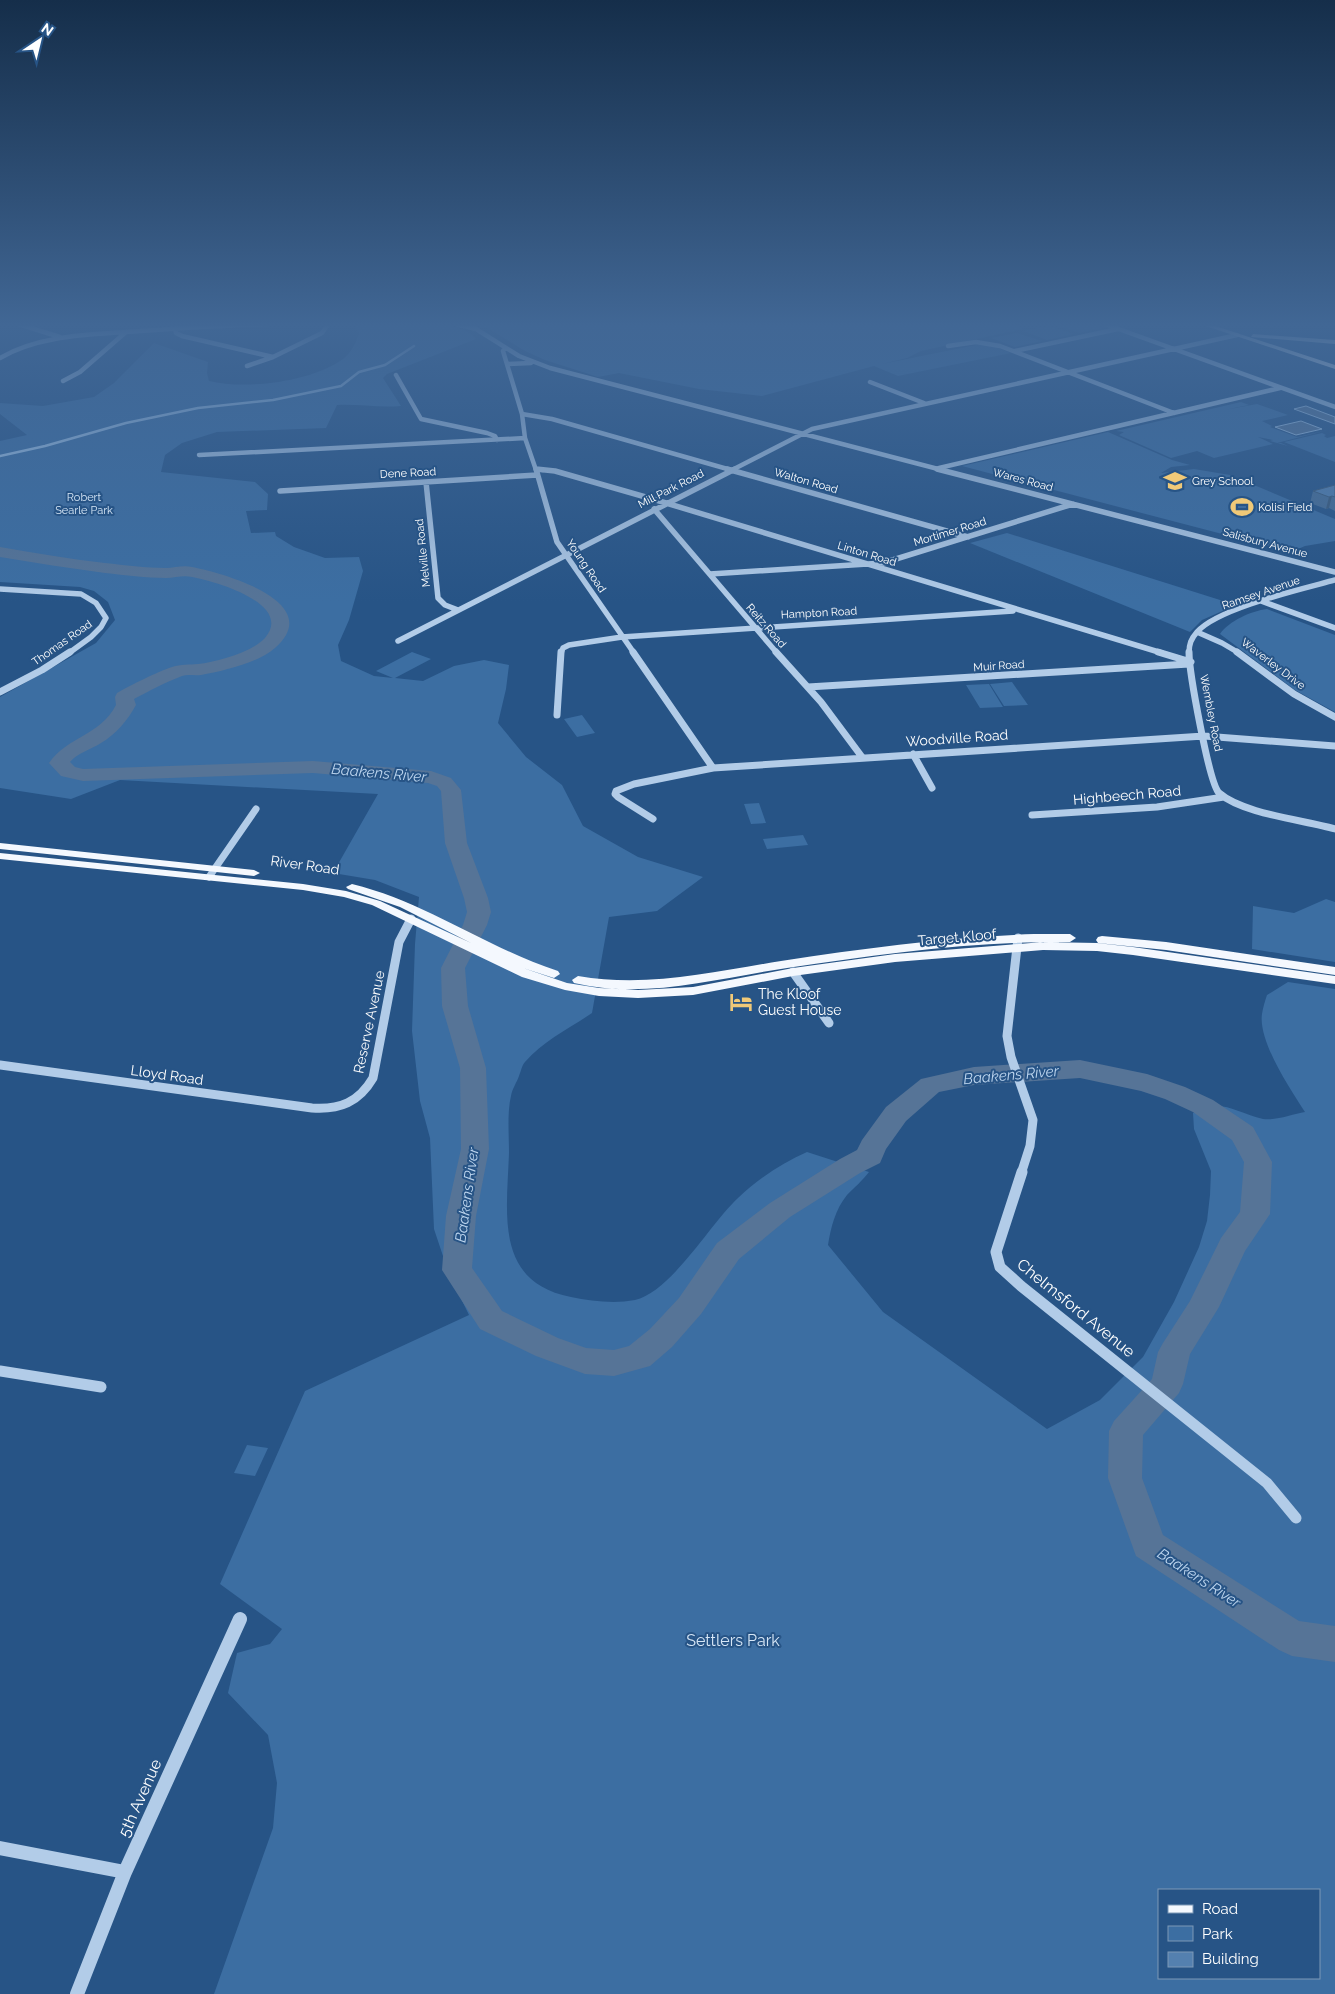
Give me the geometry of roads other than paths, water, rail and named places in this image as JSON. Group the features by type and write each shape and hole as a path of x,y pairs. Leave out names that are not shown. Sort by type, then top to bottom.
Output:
{"main road":[{"name":"River Road","path":"0,846 211,872 346,894 376,903 550,974 585,986"},
{"path":"30,860 38,850"},
{"name":"River Road","path":"0,856 30,860 211,872"},
{"name":"Target Kloof","path":"585,986 699,980 897,948 1018,943 1097,947 1335,971"},
{"name":"Target Kloof","path":"585,986 630,994 693,991 793,972 1018,943"},
{"name":"Target Kloof","path":"1233,960 1335,980"}],"street":[{"path":"420,416 422,419 487,433 495,436 497,440"},
{"name":"Young Road","path":"522,416 525,438 557,542 713,768"},
{"name":"Walton Road","path":"534,416 552,419 968,538"},
{"name":"Wares Road","path":"737,416 1190,534"},
{"name":"Mill Park Road","path":"398,641 801,433 818,427 866,416"},
{"path":"939,468 1165,416"},
{"path":"199,456 525,438"},
{"name":"Dene Road","path":"280,491 426,482 537,472"},
{"name":"Linton Road","path":"537,472 562,473 665,503 1191,663"},
{"name":"Melville Road","path":"426,482 438,598 445,605 458,610"},
{"name":"Mortimer Road","path":"710,574 870,565 894,560 968,538 1073,504"},
{"name":"Reitz Road","path":"654,510 678,535 752,627 808,687 862,757"},
{"name":"Salisbury Avenue","path":"1190,534 1335,572"},
{"name":"Ramsey Avenue","path":"1197,632 1216,619 1261,601 1335,580"},
{"name":"Thomas Road","path":"0,589 81,594 96,603 106,618 105,624 97,633 79,646 33,675 0,692"},
{"path":"1261,601 1335,628"},
{"name":"Hampton Road","path":"557,715 562,650 569,645 622,637 1018,610"},
{"name":"Wembley Road","path":"1197,632 1190,640 1191,663 1214,784 1217,791 1224,797"},
{"name":"Waverley Drive","path":"1197,632 1218,639 1239,652 1289,691 1335,717"},
{"name":"Muir Road","path":"808,687 1191,663"},
{"name":"Woodville Road","path":"653,819 618,798 615,794 616,791 634,784 713,768 862,757 1204,736 1335,746"},
{"path":"913,754 932,788"},
{"path":"1224,797 1247,806 1335,829"},
{"name":"Highbeech Road","path":"1032,815 1157,807 1224,797"},
{"path":"211,872 256,809"},
{"name":"Reserve Avenue","path":"331,1110 356,1100 365,1091 373,1078 400,942 416,919"},
{"name":"Chelmsford Avenue","path":"1018,943 1007,1036 1011,1057 1023,1087 1034,1128 996,1252 1000,1267 1013,1280 1267,1483 1296,1518"},
{"path":"793,972 829,1024"},
{"name":"Lloyd Road","path":"0,1066 331,1110"},
{"path":"0,1371 101,1387"},
{"name":"5th Avenue","path":"77,1994 125,1872 240,1620"},
{"path":"0,1848 125,1872"}],"waterway":[{"path":"0,456 159,416"},
{"name":"Baakens River","path":"0,552 126,570 166,573 192,572 221,579 256,594 271,604 279,615 280,628 271,642 259,651 241,659 204,669 177,671 124,697 126,705 112,724 94,739 71,750 63,757 59,763 68,772 83,775 313,767 431,777 444,782 451,790 456,843 476,898 479,912 475,925 453,968 455,1006 473,1068 475,1149 461,1216 457,1270 491,1320 547,1347 585,1361 614,1363 639,1357 661,1338 690,1306 728,1251 780,1210 850,1166 870,1156 872,1147 896,1114 930,1085 974,1076 1080,1069 1147,1083 1175,1093 1203,1106 1243,1134 1258,1162 1255,1214 1232,1246 1203,1307 1174,1352 1167,1384 1126,1431 1125,1478 1149,1545 1292,1638 1335,1644"}],"place":[{"name":"Grey School","path":"1175,481"},
{"name":"Kolisi Field","path":"1242,507"},
{"name":"The Kloof Guest House","path":"741,1002"}],"park label":[{"name":"Robert Searle Park","path":"84,503"},
{"name":"Settlers Park","path":"733,1640"}]}
